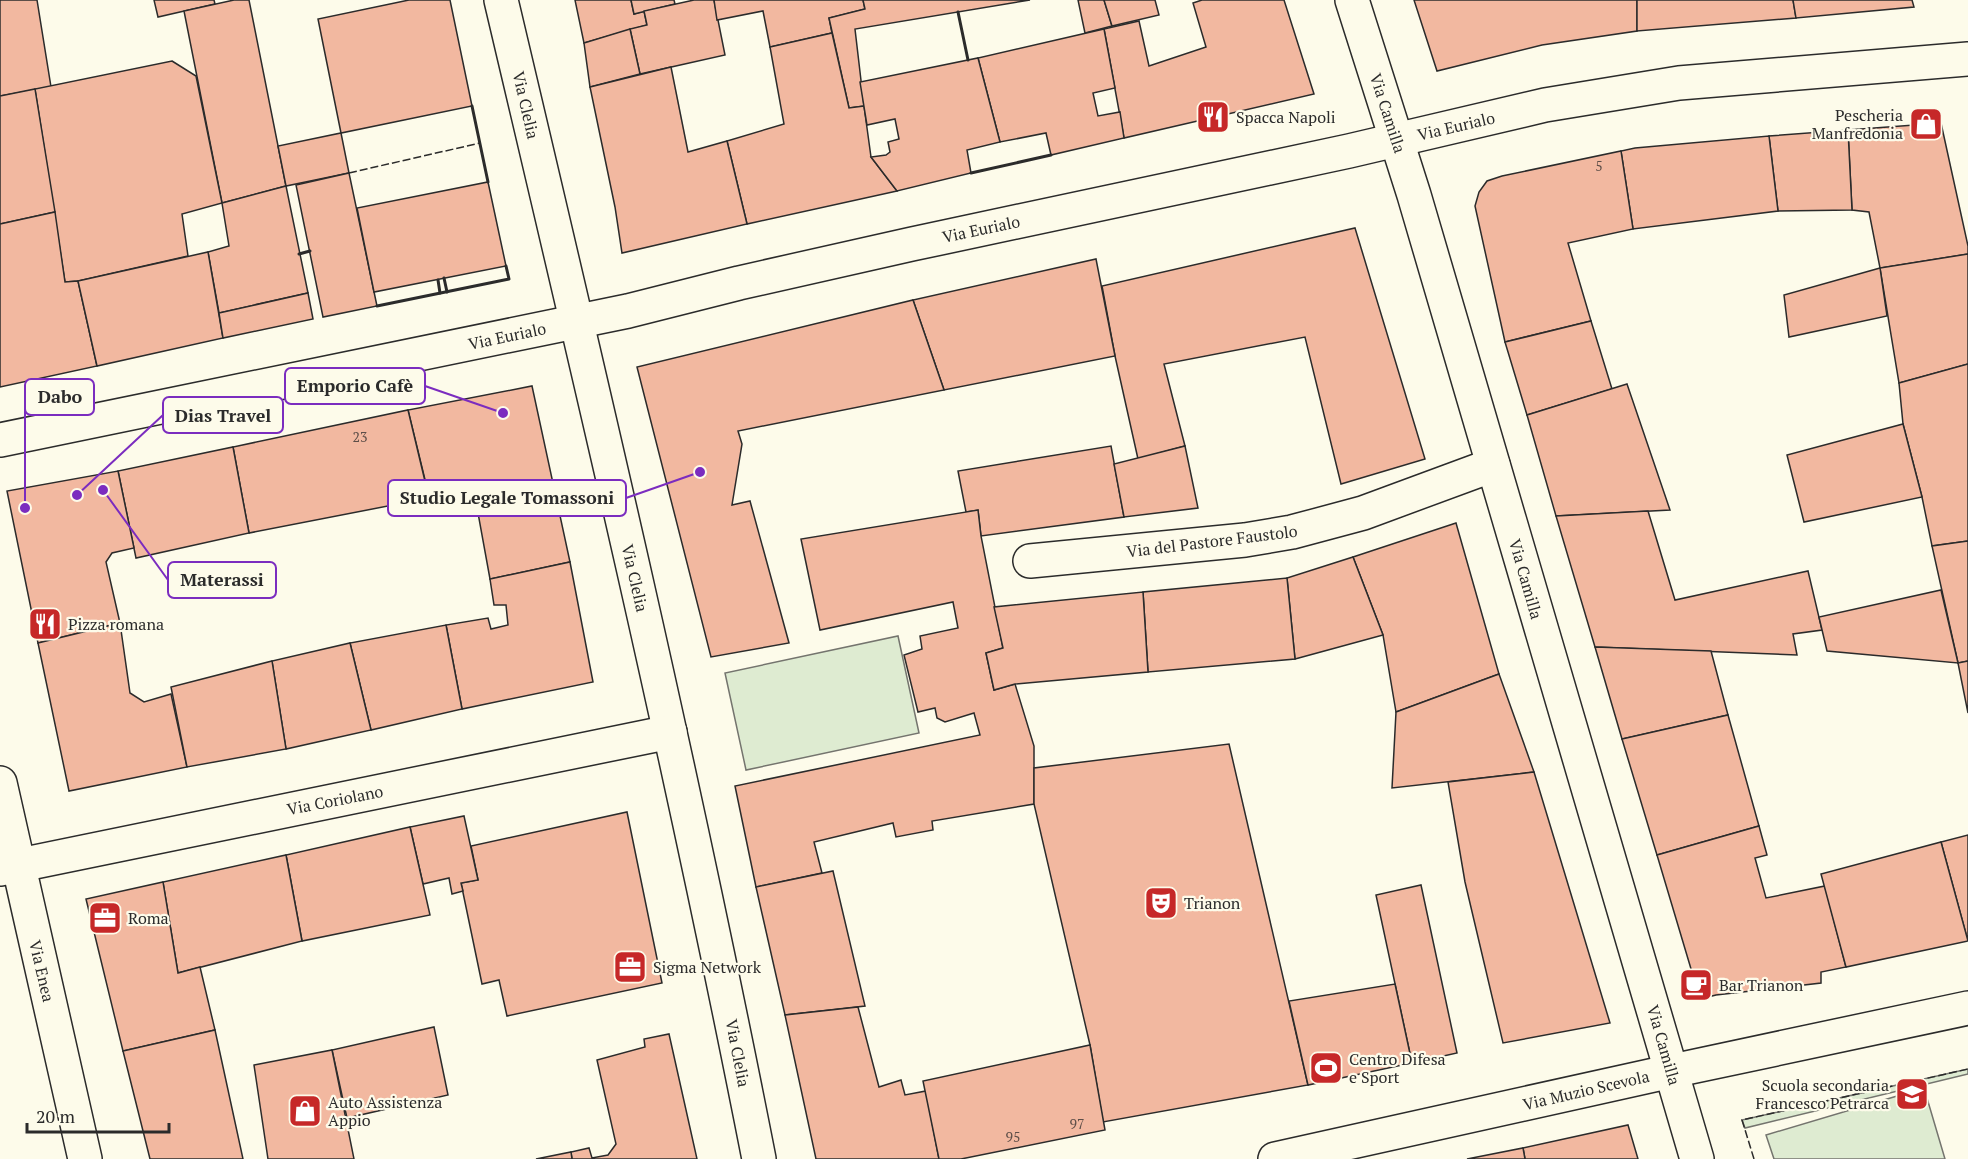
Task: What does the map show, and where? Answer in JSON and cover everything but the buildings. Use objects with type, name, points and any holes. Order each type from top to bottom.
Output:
[{"type":"street","name":"Via Clelia","points":[[501,0],[670,732],[759,1159]]},
{"type":"street","name":"Via Camilla","points":[[1352,0],[1398,139],[1697,1159]]},
{"type":"street","name":"Via Eurialo","points":[[0,440],[628,311],[751,280],[1348,151],[1545,105],[1645,88],[1734,78],[1968,60]]},
{"type":"street","name":"Via del Pastore Faustolo","points":[[1030,561],[1245,540],[1292,532],[1363,513],[1492,465]]},
{"type":"street","name":"Via Coriolano","points":[[9,867],[670,732]]},
{"type":"street","name":"Via Enea","points":[[0,783],[9,867],[85,1159]]},
{"type":"street","name":"Via Muzio Scevola","points":[[1281,1158],[1968,1008]]},
{"type":"green space","points":[[898,636],[919,733],[746,770],[725,673]]},
{"type":"green space","points":[[1968,1069],[1968,1074],[1745,1128],[1742,1120]]},
{"type":"green space","points":[[1924,1088],[1945,1159],[1774,1159],[1766,1135]]},
{"type":"fence","points":[[349,173],[480,143]]},
{"type":"fence","points":[[1754,1159],[1742,1120],[1968,1069]]},
{"type":"wall","points":[[958,12],[968,60]]},
{"type":"wall","points":[[472,106],[488,182]]},
{"type":"wall","points":[[971,173],[1051,155]]},
{"type":"wall","points":[[299,254],[310,251]]},
{"type":"wall","points":[[377,306],[509,279],[506,266]]},
{"type":"wall","points":[[444,278],[447,292]]},
{"type":"wall","points":[[438,280],[440,293]]},
{"type":"place","name":"Spacca Napoli","points":[[1213,117]]},
{"type":"place","name":"Pescheria Manfredonia","points":[[1926,124]]},
{"type":"place","name":"Emporio Cafè","points":[[503,413]]},
{"type":"place","name":"Studio Legale Tomassoni","points":[[700,472]]},
{"type":"place","name":"Materassi","points":[[103,490]]},
{"type":"place","name":"Dias Travel","points":[[77,495]]},
{"type":"place","name":"Dabo","points":[[25,508]]},
{"type":"place","name":"Pizza romana","points":[[45,624]]},
{"type":"place","name":"Trianon","points":[[1161,903]]},
{"type":"place","name":"Roma","points":[[105,918]]},
{"type":"place","name":"Sigma Network","points":[[630,967]]},
{"type":"place","name":"Bar Trianon","points":[[1696,985]]},
{"type":"place","name":"Centro Difesa e Sport","points":[[1326,1068]]},
{"type":"place","name":"Scuola secondaria Francesco Petrarca","points":[[1912,1094]]},
{"type":"place","name":"Auto Assistenza Appio","points":[[305,1111]]}]
